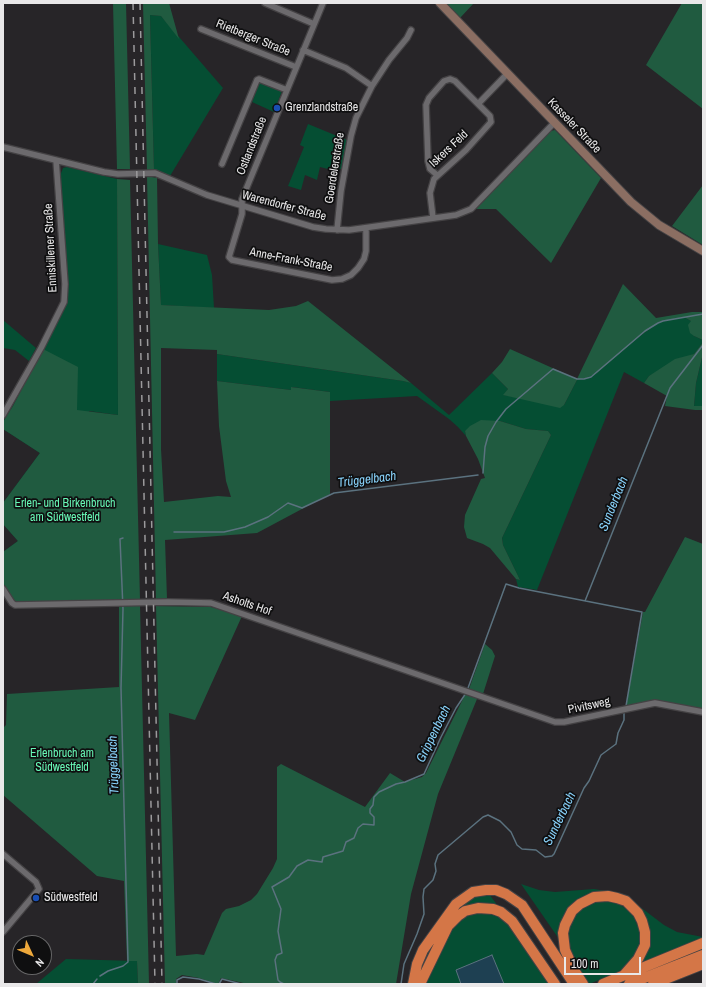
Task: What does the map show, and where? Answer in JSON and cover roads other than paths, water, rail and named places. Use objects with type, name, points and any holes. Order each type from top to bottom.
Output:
[{"type":"highway","points":[[413,984],[417,964],[423,950],[456,904],[473,892],[496,890],[506,894],[522,905],[574,978],[583,984]]},
{"type":"highway","points":[[574,978],[563,939],[565,925],[572,911],[580,904],[587,899],[601,896],[617,898],[626,902],[638,913],[644,926],[645,945],[627,980]]},
{"type":"highway","points":[[420,984],[448,926],[465,911],[478,908],[493,909],[506,916],[518,928],[554,984]]},
{"type":"highway","points":[[627,980],[703,943]]},
{"type":"highway","points":[[603,984],[627,980],[703,955]]},
{"type":"highway","points":[[653,984],[703,964]]},
{"type":"street","points":[[265,3],[314,24]]},
{"type":"street","name":"Ostlandstraße","points":[[242,206],[242,199],[323,3]]},
{"type":"street","name":"Kasseler Straße","points":[[440,3],[641,212],[659,226],[703,251]]},
{"type":"street","name":"Rietberger Straße","points":[[202,28],[296,67]]},
{"type":"street","name":"Goerdelerstraße","points":[[337,230],[341,191],[351,136],[362,105],[372,86],[389,60],[407,38],[411,30]]},
{"type":"street","points":[[303,50],[346,68],[372,86]]},
{"type":"street","points":[[478,104],[507,74]]},
{"type":"street","points":[[222,164],[257,80],[259,79],[287,90]]},
{"type":"street","name":"Iskers Feld","points":[[432,218],[430,193],[432,182],[436,175],[466,150],[490,125],[491,122],[490,116],[456,81],[450,79],[444,81],[427,101],[428,161],[430,169],[436,175]]},
{"type":"street","name":"Warendorfer Straße","points":[[3,147],[113,173],[155,174],[192,190],[242,206],[313,227],[337,230],[366,228],[456,215],[471,209],[554,122]]},
{"type":"street","name":"Enniskillener Straße","points":[[3,415],[41,348],[64,302],[66,284],[56,160]]},
{"type":"street","name":"Anne-Frank-Straße","points":[[242,206],[242,214],[230,254],[230,259],[332,280],[342,279],[351,275],[361,264],[366,252],[366,228]]},
{"type":"street","name":"Asholts Hof","points":[[3,589],[15,605],[122,602],[211,603],[482,696]]},
{"type":"street","name":"Pivitsweg","points":[[482,696],[559,723],[655,703],[703,712]]},
{"type":"street","points":[[3,854],[39,886],[38,891],[3,932]]},
{"type":"water","points":[[492,955],[504,984],[461,984],[456,970]]},
{"type":"waterway","name":"Trüggelbach","points":[[483,473],[485,447],[488,436],[496,422],[506,409],[553,369],[577,379],[591,377],[645,331],[658,323],[703,314]]},
{"type":"waterway","name":"Sunderbach","points":[[585,601],[670,388],[703,345]]},
{"type":"waterway","name":"Trüggelbach","points":[[174,532],[224,532],[245,527],[268,517],[288,503],[302,508],[334,493],[478,475]]},
{"type":"waterway","name":"Trüggelbach","points":[[100,976],[108,971],[123,966],[128,962],[121,688],[123,609],[120,539],[123,538]]},
{"type":"waterway","name":"Trüggelbach","points":[[468,688],[506,584],[519,588],[642,612],[626,706]]},
{"type":"waterway","name":"Grippenbach","points":[[284,984],[278,980],[275,960],[277,955],[282,953],[278,931],[281,909],[272,887],[289,877],[297,866],[308,860],[322,862],[323,857],[343,851],[346,842],[354,838],[358,828],[363,824],[374,825],[374,817],[370,813],[374,797],[379,792],[396,784],[424,774],[456,708],[466,693]]},
{"type":"waterway","name":"Sunderbach","points":[[401,984],[404,964],[424,914],[424,889],[433,880],[438,855],[483,817],[488,815],[500,821],[511,832],[517,845],[522,849],[536,850],[545,857],[552,856],[601,755],[616,744],[618,733],[624,720],[624,713]]},
{"type":"waterway","name":"Grippenbach","points":[[177,984],[177,980],[183,977],[199,979],[216,984]]},
{"type":"waterway","name":"Trüggelbach","points":[[93,984],[97,979]]},
{"type":"waterway","name":"Grippenbach","points":[[219,984],[222,979],[241,984]]},
{"type":"railway","points":[[133,3],[155,984]]},
{"type":"railway","points":[[140,3],[162,984]]},
{"type":"place","name":"Grenzlandstraße","points":[[277,108]]},
{"type":"place","name":"Südwestfeld","points":[[36,898]]},
{"type":"park label","name":"Erlen- und Birkenbruch am Südwestfeld","points":[[65,511]]},
{"type":"park label","name":"Erlenbruch am Südwestfeld","points":[[62,761]]}]
